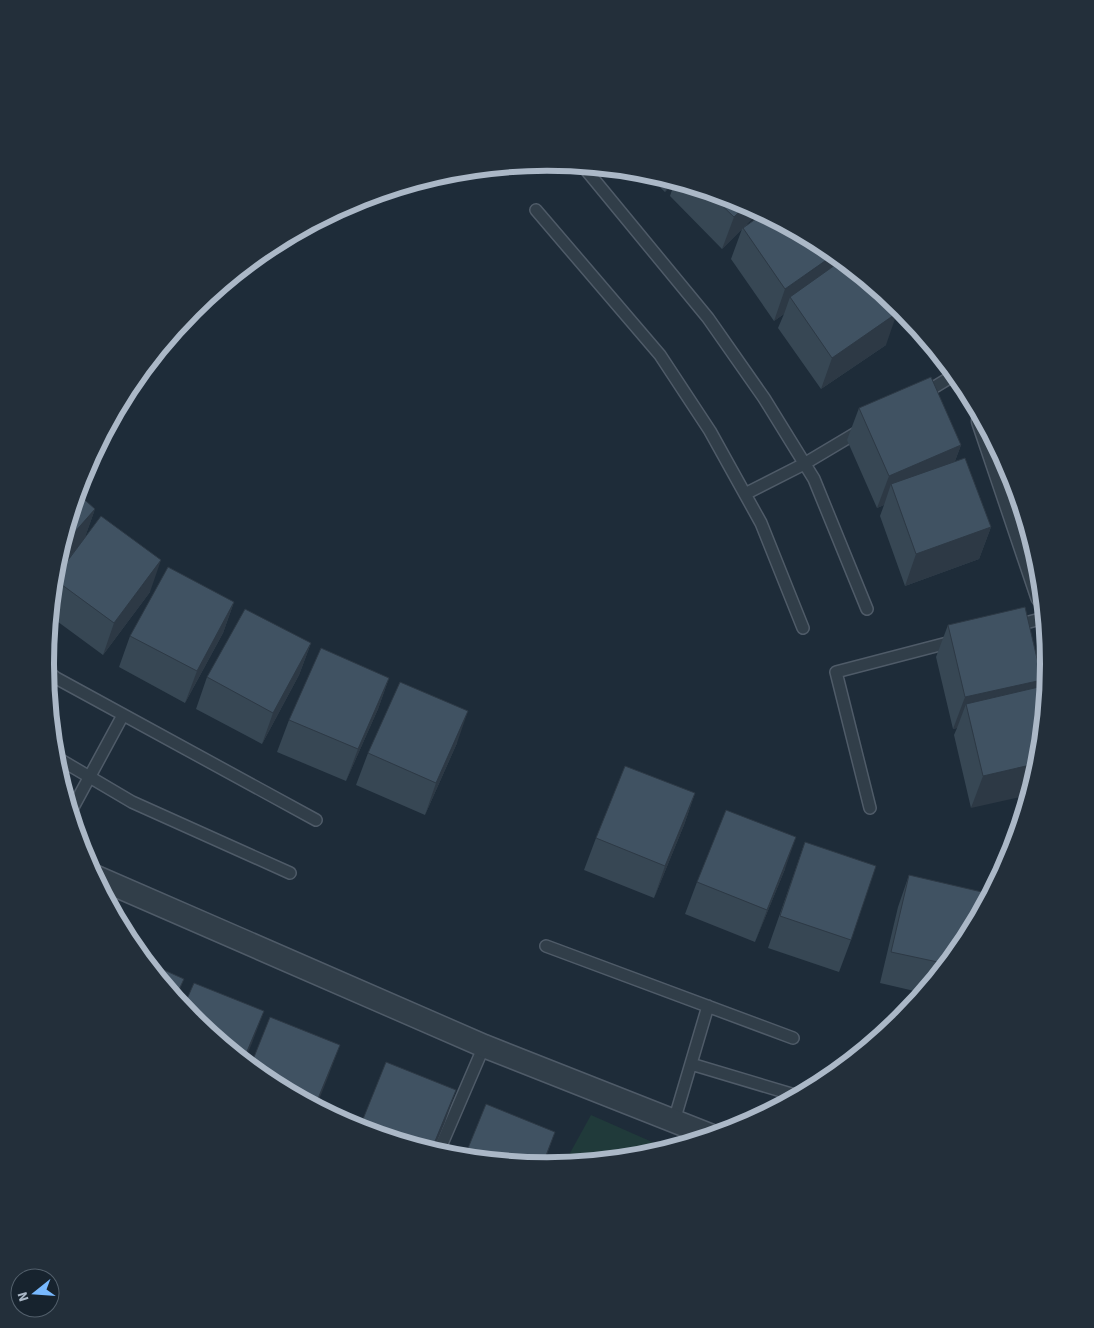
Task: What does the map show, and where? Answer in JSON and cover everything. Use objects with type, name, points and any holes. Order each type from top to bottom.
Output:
[{"type":"street","points":[[997,463],[1027,550]]},
{"type":"street","points":[[104,880],[484,1046],[702,1132]]},
{"type":"lane","points":[[589,173],[708,318],[764,398],[814,479],[867,609]]},
{"type":"lane","points":[[536,210],[660,355],[710,431],[761,523],[803,628]]},
{"type":"lane","points":[[914,399],[949,378]]},
{"type":"lane","points":[[745,494],[804,464],[871,424]]},
{"type":"lane","points":[[1007,628],[1038,620]]},
{"type":"lane","points":[[870,808],[836,672],[969,638]]},
{"type":"lane","points":[[54,677],[316,820]]},
{"type":"lane","points":[[75,804],[123,715]]},
{"type":"lane","points":[[63,761],[132,802],[290,873]]},
{"type":"lane","points":[[546,946],[793,1038]]},
{"type":"lane","points":[[674,1121],[708,1006]]},
{"type":"lane","points":[[441,1146],[484,1046]]},
{"type":"lane","points":[[691,1064],[789,1093]]},
{"type":"green space","points":[[591,1115],[658,1144],[611,1153],[568,1156]]},
{"type":"building","points":[[718,201],[741,210],[734,217]]},
{"type":"building","points":[[757,218],[794,237],[828,259],[785,289],[743,228]]},
{"type":"building","points":[[836,265],[872,293],[895,314],[832,358],[790,297]]},
{"type":"building","points":[[931,377],[961,445],[889,476],[859,408]]},
{"type":"building","points":[[965,458],[991,527],[916,554],[891,484]]},
{"type":"building","points":[[83,498],[95,509],[71,536]]},
{"type":"building","points":[[101,516],[161,560],[114,623],[61,584],[63,566]]},
{"type":"building","points":[[168,567],[234,602],[197,671],[130,636]]},
{"type":"building","points":[[1025,607],[1040,671],[1039,681],[965,697],[948,625]]},
{"type":"building","points":[[245,609],[311,643],[273,713],[207,677]]},
{"type":"building","points":[[321,648],[389,678],[358,749],[289,720]]},
{"type":"building","points":[[400,682],[468,711],[436,783],[368,753]]},
{"type":"building","points":[[1039,687],[1036,728],[1030,765],[983,776],[966,704]]},
{"type":"building","points":[[625,766],[695,793],[665,866],[596,838]]},
{"type":"building","points":[[726,810],[796,837],[767,910],[697,882]]},
{"type":"building","points":[[805,842],[876,866],[851,940],[780,916]]},
{"type":"building","points":[[909,875],[982,892],[974,911],[939,962],[891,952]]},
{"type":"building","points":[[159,968],[184,979],[178,991]]},
{"type":"building","points":[[194,983],[264,1011],[246,1054],[222,1035],[186,1000]]},
{"type":"building","points":[[270,1017],[340,1045],[317,1100],[273,1074],[253,1059]]},
{"type":"building","points":[[386,1062],[456,1090],[434,1144],[362,1121]]},
{"type":"building","points":[[486,1104],[555,1132],[545,1157],[515,1156],[467,1151]]}]
